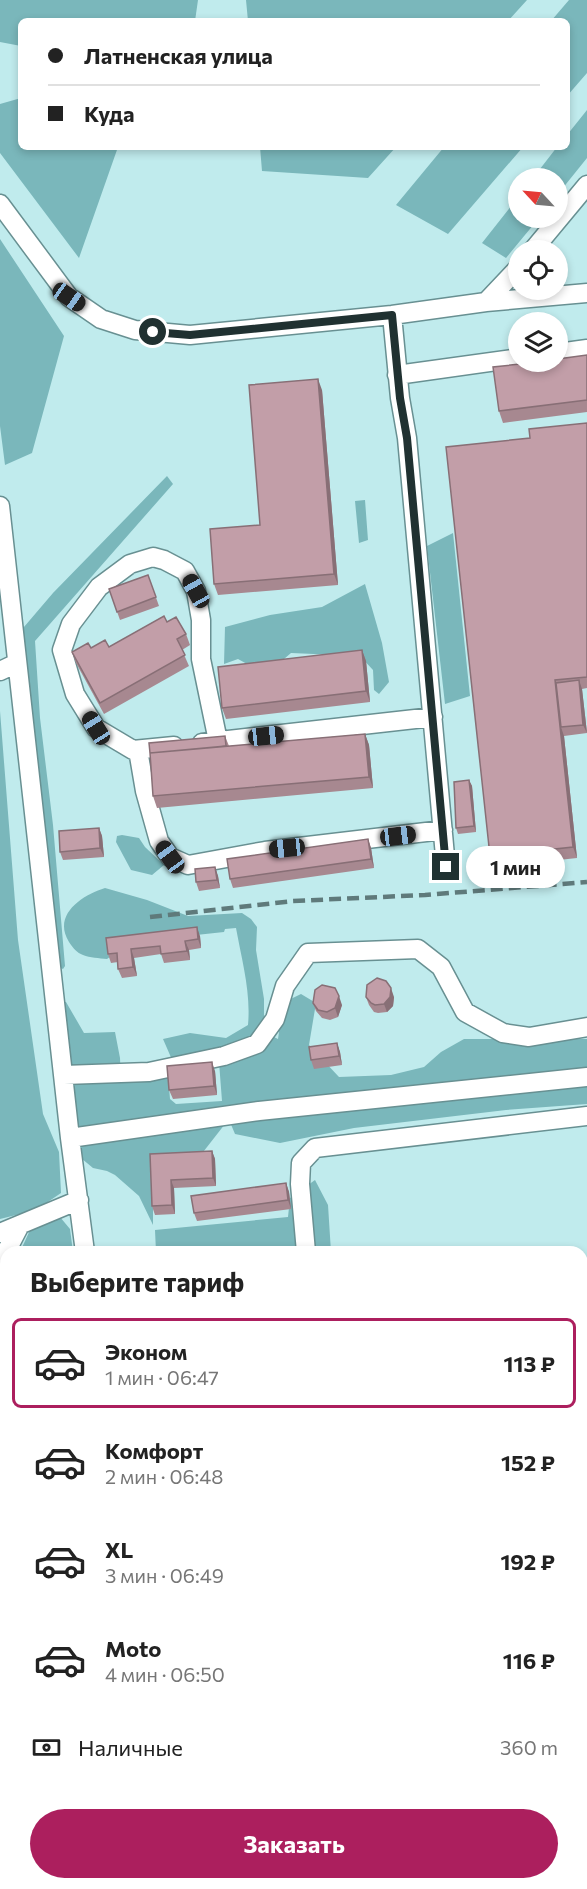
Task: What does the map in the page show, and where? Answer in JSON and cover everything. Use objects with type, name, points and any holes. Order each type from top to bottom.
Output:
[{"type":"street","points":[[541,240],[587,185]]},
{"type":"street","points":[[0,204],[69,297],[101,319],[135,330],[190,335],[587,293]]},
{"type":"street","points":[[486,302],[508,279]]},
{"type":"street","points":[[392,315],[397,375],[407,438],[446,867]]},
{"type":"street","points":[[568,352],[587,349]]},
{"type":"street","points":[[397,375],[508,360]]},
{"type":"street","points":[[0,506],[70,1138],[84,1246]]},
{"type":"street","points":[[218,741],[201,659],[201,620],[196,591],[185,572],[164,560],[153,557],[130,564],[99,587],[71,624],[62,651],[75,694],[96,728],[133,750],[138,750],[433,717]]},
{"type":"street","points":[[0,670],[17,663]]},
{"type":"street","points":[[138,750],[145,791],[159,841],[170,857],[188,865],[265,851],[443,831]]},
{"type":"street","points":[[64,1075],[149,1072],[224,1056],[257,1044],[275,1019],[285,986],[308,953],[418,949],[441,967],[465,1012],[502,1033],[529,1037],[587,1027]]},
{"type":"street","points":[[70,1138],[259,1111],[587,1077]]},
{"type":"street","points":[[306,1246],[300,1173],[301,1163],[315,1148],[587,1116]]},
{"type":"street","points":[[0,1233],[79,1204]]},
{"type":"street","points":[[79,1204],[92,1246]]},
{"type":"street","points":[[10,1246],[20,1225]]},
{"type":"shaded area","points":[[0,0],[198,0],[195,18],[18,18],[18,45],[0,42]]},
{"type":"shaded area","points":[[246,0],[527,0],[511,18],[248,18]]},
{"type":"shaded area","points":[[569,0],[587,0],[587,73],[570,93],[570,18],[554,18]]},
{"type":"shaded area","points":[[18,99],[18,150],[117,150],[79,258],[0,153],[0,104]]},
{"type":"shaded area","points":[[587,110],[587,158],[568,182],[568,168],[541,168],[555,150],[570,150],[570,131]]},
{"type":"shaded area","points":[[260,150],[393,150],[368,178],[262,171]]},
{"type":"shaded area","points":[[442,150],[520,150],[448,234],[396,205]]},
{"type":"shaded area","points":[[508,210],[508,228],[531,228],[521,240],[508,240],[506,258],[482,243]]},
{"type":"shaded area","points":[[0,239],[64,336],[32,453],[5,465],[0,426]]},
{"type":"shaded area","points":[[167,476],[173,484],[35,641],[40,718],[53,825],[65,966],[63,969],[56,966],[18,634],[53,593]]},
{"type":"shaded area","points":[[365,500],[368,540],[359,543],[355,501]]},
{"type":"shaded area","points":[[453,533],[470,696],[445,704],[427,546]]},
{"type":"shaded area","points":[[365,584],[382,643],[389,682],[379,694],[374,690],[373,670],[360,656],[291,653],[277,665],[247,664],[238,659],[224,664],[225,627],[270,615],[322,607]]},
{"type":"shaded area","points":[[0,711],[18,940],[43,1114],[59,1152],[61,1193],[36,1210],[0,1219]]},
{"type":"shaded area","points":[[117,836],[139,838],[164,865],[152,875],[131,870],[116,842]]},
{"type":"shaded area","points":[[105,888],[147,900],[188,916],[242,913],[251,919],[257,927],[256,950],[264,999],[264,1032],[278,1039],[279,1032],[270,1009],[301,994],[316,1003],[309,1045],[339,1077],[391,1075],[424,1067],[441,1052],[464,1039],[587,1039],[587,1104],[506,1110],[354,1128],[280,1143],[235,1134],[227,1115],[225,1124],[200,1156],[153,1162],[153,1225],[139,1196],[115,1175],[93,1168],[81,1158],[57,1001],[66,1002],[84,1033],[115,1032],[120,1058],[121,1082],[168,1075],[170,1099],[176,1104],[222,1101],[219,1062],[173,1062],[163,1039],[190,1033],[226,1038],[248,1025],[247,989],[236,928],[225,929],[224,932],[131,942],[107,959],[89,957],[79,953],[69,942],[65,932],[64,923],[67,915],[79,901]]},
{"type":"shaded area","points":[[315,1180],[328,1205],[331,1246],[156,1246],[155,1230],[288,1217],[290,1198]]},
{"type":"shaded area","points":[[60,1217],[70,1229],[72,1246],[23,1246],[30,1230]]},
{"type":"building","points":[[587,355],[587,400],[499,411],[493,367],[508,365],[508,372],[568,372],[568,358]]},
{"type":"building","points":[[318,379],[334,574],[214,584],[210,529],[260,525],[249,385]]},
{"type":"building","points":[[587,423],[587,677],[555,680],[573,847],[490,856],[446,447],[530,438],[529,429]]},
{"type":"building","points":[[148,575],[156,597],[117,612],[109,589]]},
{"type":"building","points":[[164,616],[167,622],[176,617],[186,634],[177,639],[185,655],[100,703],[72,652],[88,643],[91,648],[105,640],[109,647]]},
{"type":"building","points":[[362,650],[366,691],[222,708],[218,667]]},
{"type":"building","points":[[579,680],[583,725],[561,727],[556,683]]},
{"type":"building","points":[[365,734],[369,777],[153,796],[150,753]]},
{"type":"building","points":[[225,736],[226,746],[150,753],[149,743]]},
{"type":"building","points":[[469,780],[474,826],[456,828],[454,782]]},
{"type":"building","points":[[99,828],[100,848],[60,852],[59,831]]},
{"type":"building","points":[[368,839],[371,859],[230,879],[227,859]]},
{"type":"building","points":[[215,867],[217,880],[196,882],[195,869]]},
{"type":"building","points":[[197,927],[198,939],[185,941],[187,951],[161,954],[160,946],[131,949],[133,967],[118,969],[117,953],[108,954],[106,938]]},
{"type":"building","points":[[377,978],[386,981],[391,988],[390,997],[384,1004],[375,1005],[366,997],[367,985]]},
{"type":"building","points":[[322,985],[335,988],[339,996],[335,1008],[327,1012],[318,1010],[313,1003],[315,990]]},
{"type":"building","points":[[337,1043],[339,1056],[311,1060],[309,1047]]},
{"type":"building","points":[[212,1062],[214,1086],[169,1090],[167,1066]]},
{"type":"building","points":[[212,1151],[213,1178],[171,1180],[172,1205],[152,1206],[150,1154]]},
{"type":"building","points":[[286,1183],[288,1200],[194,1213],[191,1196]]},
{"type":"railway","points":[[150,917],[293,901],[425,895],[587,882]]},
{"type":"route","points":[[153,332],[190,335],[392,315],[400,398],[407,438],[446,867]]}]
